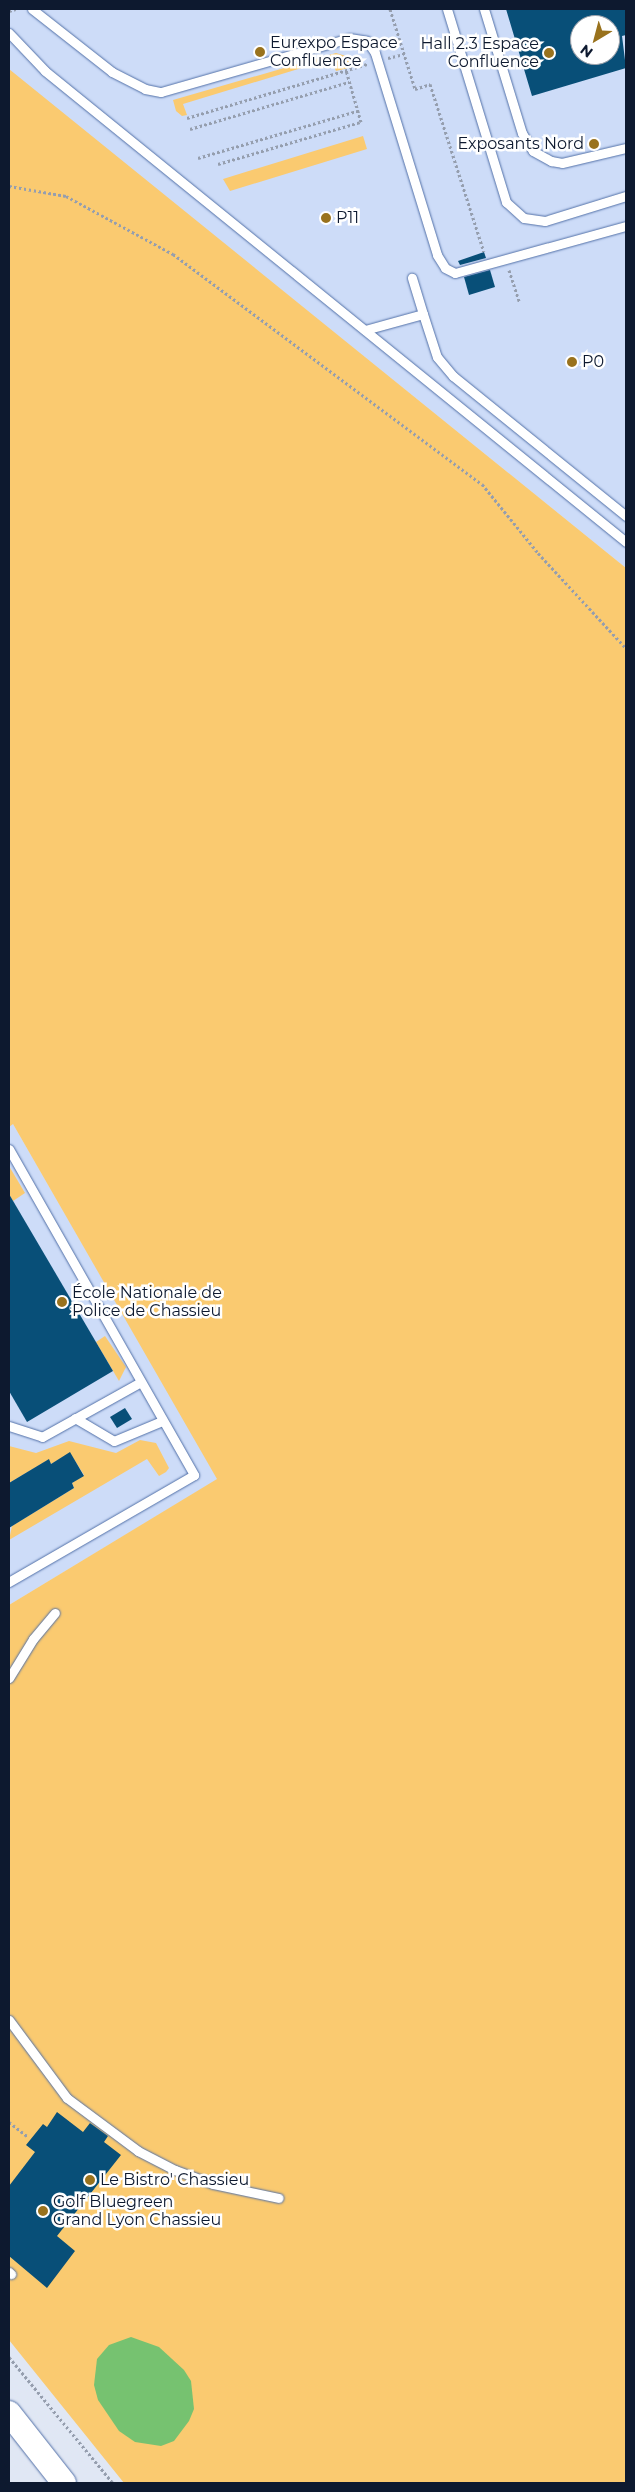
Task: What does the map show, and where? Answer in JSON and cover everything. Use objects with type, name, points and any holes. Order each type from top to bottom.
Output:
[{"type":"main road","points":[[9,2413],[64,2483]]},
{"type":"lane","points":[[32,9],[112,72],[145,89],[161,92],[349,38],[367,41],[377,61],[442,264],[449,271],[460,274],[626,226]]},
{"type":"lane","points":[[447,9],[506,202],[524,218],[545,221],[626,196]]},
{"type":"lane","points":[[484,9],[522,133],[533,151],[550,162],[562,163],[626,148]]},
{"type":"lane","points":[[9,33],[45,71],[626,542]]},
{"type":"lane","points":[[412,278],[437,357],[453,376],[626,516]]},
{"type":"lane","points":[[365,330],[423,314]]},
{"type":"lane","points":[[9,1149],[139,1382],[194,1475],[9,1582]]},
{"type":"lane","points":[[9,1426],[42,1437],[139,1382]]},
{"type":"lane","points":[[76,1418],[114,1441],[162,1421]]},
{"type":"lane","points":[[9,1678],[33,1639],[55,1613]]},
{"type":"lane","points":[[9,2020],[68,2098],[138,2151],[175,2170],[213,2184],[279,2198]]},
{"type":"path","points":[[9,11],[16,9]]},
{"type":"path","points":[[390,9],[415,89],[430,84],[480,249],[489,256],[503,251],[519,301]]},
{"type":"path","points":[[188,118],[404,54]]},
{"type":"path","points":[[218,164],[361,122],[346,70]]},
{"type":"path","points":[[190,129],[349,82]]},
{"type":"path","points":[[198,158],[358,111]]},
{"type":"path","points":[[9,186],[66,196],[173,254],[482,484],[538,553],[626,648]]},
{"type":"path","points":[[9,2122],[28,2137]]},
{"type":"path","points":[[9,2357],[114,2483]]},
{"type":"shaded area","points":[[9,9],[626,9],[626,568],[9,70]]},
{"type":"shaded area","points":[[336,53],[346,56],[356,66],[336,71],[331,59],[183,104],[187,115],[182,116],[176,111],[173,100]]},
{"type":"shaded area","points":[[9,69],[626,568],[626,2483],[124,2483],[9,2340],[9,1605],[217,1479],[13,1124],[9,1127]]},
{"type":"shaded area","points":[[363,136],[367,149],[230,191],[223,179]]},
{"type":"shaded area","name":"École Nationale de Police de Chassieu","points":[[9,1117],[218,1479],[9,1605]]},
{"type":"shaded area","points":[[9,1166],[25,1193],[13,1201],[9,1194]]},
{"type":"shaded area","points":[[105,1336],[126,1367],[119,1381],[96,1342]]},
{"type":"shaded area","points":[[140,1440],[156,1443],[169,1468],[166,1472],[159,1476],[147,1459],[9,1540],[12,1526],[74,1488],[72,1483],[84,1475],[70,1453],[51,1464],[48,1460],[9,1483],[9,1446],[36,1453],[69,1441],[116,1453]]},
{"type":"shaded area","points":[[131,2337],[159,2347],[184,2370],[191,2381],[194,2409],[189,2421],[174,2441],[161,2446],[135,2442],[119,2431],[98,2400],[94,2385],[97,2359],[109,2345]]},
{"type":"building","name":"Hall 2.3 Espace Confluence","points":[[506,9],[626,9],[626,35],[622,36],[626,68],[532,96]]},
{"type":"building","points":[[484,252],[486,258],[460,265],[458,261]]},
{"type":"building","points":[[490,270],[495,287],[469,295],[464,277]]},
{"type":"building","points":[[9,1194],[113,1371],[27,1422],[9,1391]]},
{"type":"building","points":[[125,1408],[132,1419],[117,1428],[110,1417]]},
{"type":"building","points":[[70,1452],[84,1476],[72,1483],[74,1488],[9,1528],[9,1483],[49,1459],[51,1464]]},
{"type":"building","name":"Golf Bluegreen Grand Lyon Chassieu","points":[[57,2112],[83,2132],[90,2123],[108,2136],[104,2142],[121,2155],[57,2236],[75,2251],[47,2288],[9,2256],[9,2186],[35,2152],[26,2145],[43,2124],[47,2127]]},
{"type":"place","name":"Eurexpo Espace Confluence","points":[[260,52]]},
{"type":"place","name":"Hall 2.3 Espace Confluence","points":[[549,53]]},
{"type":"place","name":"Exposants Nord","points":[[594,144]]},
{"type":"place","name":"P11","points":[[326,218]]},
{"type":"place","name":"P0","points":[[572,362]]},
{"type":"place","name":"École Nationale de Police de Chassieu","points":[[62,1302]]},
{"type":"place","name":"Le Bistro' Chassieu","points":[[90,2180]]},
{"type":"place","name":"Golf Bluegreen Grand Lyon Chassieu","points":[[43,2211]]}]
